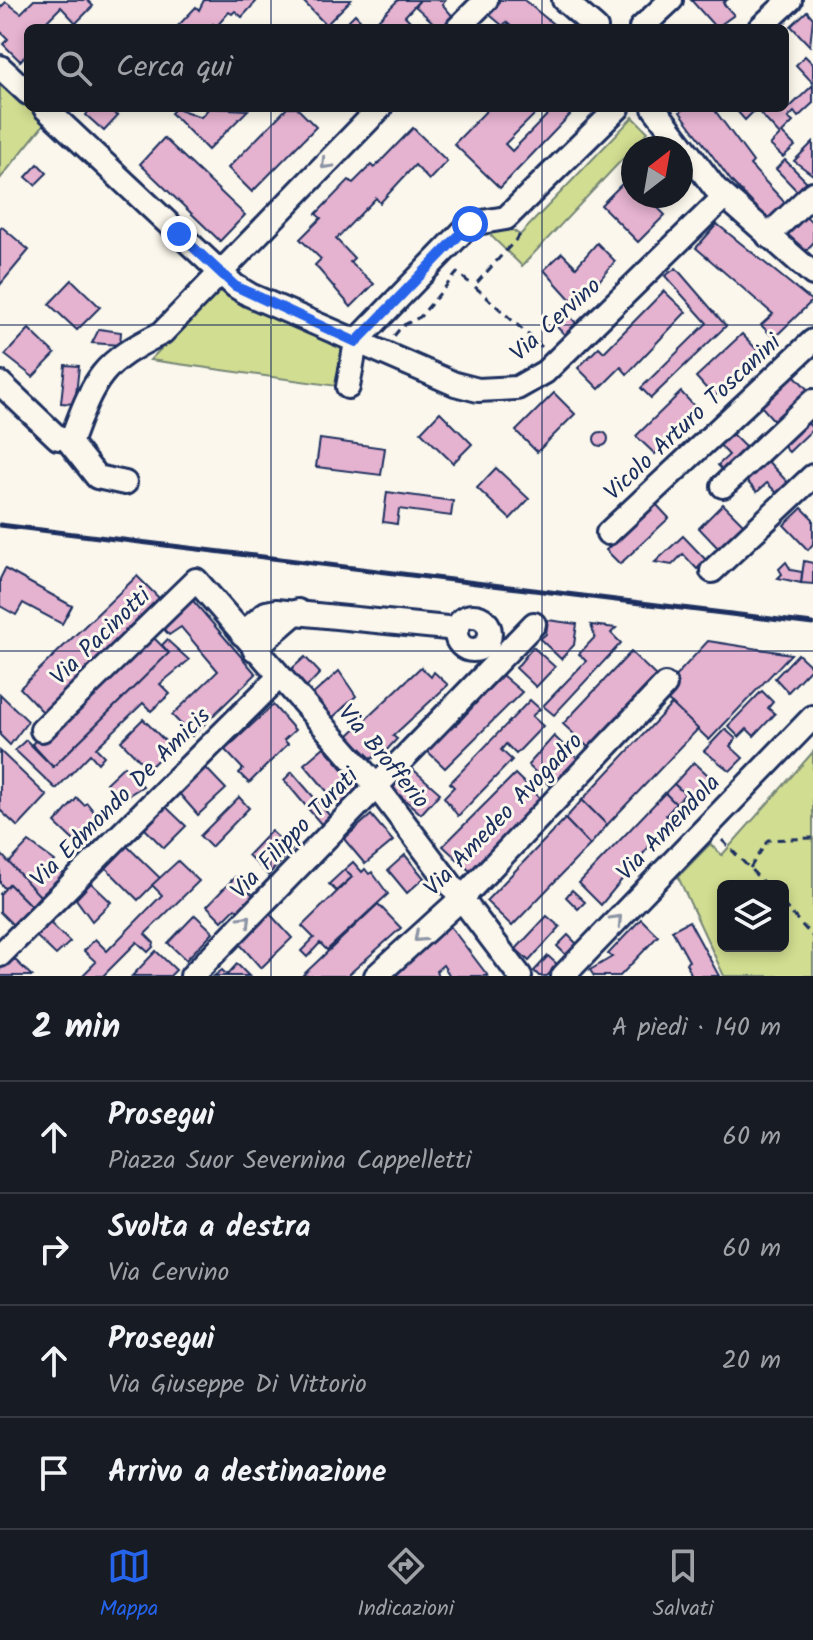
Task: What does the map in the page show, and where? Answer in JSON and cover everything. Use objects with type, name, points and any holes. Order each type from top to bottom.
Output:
[{"type":"street","points":[[462,24],[486,0]]},
{"type":"street","points":[[564,0],[591,24]]},
{"type":"street","points":[[645,24],[671,0]]},
{"type":"street","points":[[764,24],[790,0]]},
{"type":"street","points":[[0,67],[24,89]]},
{"type":"street","name":"Via Cervino","points":[[49,112],[250,295],[429,375],[478,390],[517,388],[545,372],[724,197]]},
{"type":"street","points":[[62,438],[72,438],[104,368],[131,348],[162,333],[376,112]]},
{"type":"street","points":[[348,387],[356,342],[470,224],[506,218],[614,112]]},
{"type":"street","points":[[663,112],[724,197],[813,274]]},
{"type":"street","points":[[768,236],[813,193]]},
{"type":"street","name":"Vicolo Arturo Toscanini","points":[[608,533],[813,341]]},
{"type":"street","points":[[0,383],[62,438],[97,477],[125,483]]},
{"type":"street","points":[[723,486],[813,401]]},
{"type":"street","points":[[712,571],[813,476]]},
{"type":"street","name":"Via Brofferio","points":[[196,580],[377,787],[520,976]]},
{"type":"street","name":"Via Pacinotti","points":[[42,730],[196,580]]},
{"type":"street","points":[[248,641],[298,611],[457,629],[469,617],[486,622],[492,652]]},
{"type":"street","name":"Via Filippo Turati","points":[[192,976],[377,787],[492,652],[534,624]]},
{"type":"street","name":"Via Edmondo De Amicis","points":[[0,955],[279,677]]},
{"type":"street","name":"Via Amedeo Avogadro","points":[[376,976],[463,897],[665,685]]},
{"type":"street","name":"Via Amendola","points":[[563,976],[813,717]]},
{"type":"path","points":[[474,286],[520,235]]},
{"type":"path","points":[[394,342],[390,340],[402,326],[420,317],[457,273],[547,352],[545,372]]},
{"type":"path","points":[[708,826],[761,880]]},
{"type":"path","points":[[750,868],[768,840],[813,838]]},
{"type":"path","points":[[789,911],[813,937]]},
{"type":"green space","points":[[0,82],[24,104],[24,112],[33,112],[45,123],[0,179]]},
{"type":"green space","points":[[633,117],[648,132],[644,136],[621,136],[621,161],[522,266],[482,227],[508,227],[520,235]]},
{"type":"green space","points":[[219,289],[345,345],[337,386],[150,360]]},
{"type":"green space","points":[[813,752],[813,976],[724,976],[678,877],[710,844],[722,855]]},
{"type":"building","points":[[34,0],[87,0],[93,6],[76,23],[61,7],[44,24],[24,24],[24,57],[20,61],[3,44],[8,39],[0,31],[0,8],[6,2],[21,13]]},
{"type":"building","points":[[204,0],[256,2],[242,17],[235,11],[232,14],[229,12],[219,24],[180,24],[196,7],[199,10]]},
{"type":"building","points":[[302,0],[351,0],[327,24]]},
{"type":"building","points":[[398,0],[420,0],[405,16],[413,24],[374,24]]},
{"type":"building","points":[[420,0],[445,0],[442,4],[455,19],[449,24],[435,24],[415,6]]},
{"type":"building","points":[[495,0],[524,0],[553,24],[501,24],[485,11]]},
{"type":"building","points":[[691,0],[727,0],[723,3],[734,15],[722,24],[712,24]]},
{"type":"building","points":[[807,11],[813,18],[810,46],[791,26]]},
{"type":"building","points":[[355,14],[364,24],[347,24]]},
{"type":"building","points":[[805,56],[813,64],[813,83],[796,65]]},
{"type":"building","points":[[813,85],[813,103],[798,117],[794,112],[788,118],[793,122],[782,133],[795,146],[783,157],[770,145],[780,135],[759,112],[789,112],[789,108]]},
{"type":"building","points":[[88,112],[112,112],[118,116],[104,131],[86,115]]},
{"type":"building","points":[[187,112],[201,117],[205,112],[246,112],[208,150],[171,113]]},
{"type":"building","points":[[283,112],[301,112],[316,127],[252,192],[228,168]]},
{"type":"building","points":[[485,112],[537,112],[505,144],[512,151],[550,112],[567,112],[570,115],[500,188],[454,144]]},
{"type":"building","points":[[680,112],[716,112],[753,162],[750,165],[787,205],[770,221],[732,182]]},
{"type":"building","points":[[738,112],[753,112],[745,120]]},
{"type":"building","points":[[413,128],[447,161],[429,180],[415,165],[380,203],[376,198],[336,239],[354,258],[350,262],[374,284],[351,307],[315,265],[321,259],[300,239],[321,218],[316,214],[349,180],[353,183],[371,165],[374,168]]},
{"type":"building","points":[[164,138],[245,215],[220,241],[140,164]]},
{"type":"building","points":[[813,142],[813,175],[794,161]]},
{"type":"building","points":[[785,160],[809,184],[799,193],[776,169]]},
{"type":"building","points":[[38,164],[47,173],[35,185],[26,177]]},
{"type":"building","points":[[621,185],[621,208],[658,208],[665,215],[638,242],[601,205]]},
{"type":"building","points":[[801,212],[813,223],[813,243],[805,252],[781,231]]},
{"type":"building","points":[[717,224],[812,301],[774,338],[761,325],[773,314],[696,248]]},
{"type":"building","points":[[2,227],[29,250],[0,285],[0,229]]},
{"type":"building","points":[[597,243],[615,261],[599,281],[594,276],[571,300],[544,270],[562,253],[576,267]]},
{"type":"building","points":[[676,268],[726,326],[651,398],[641,388],[707,323],[665,276]]},
{"type":"building","points":[[72,280],[100,307],[77,330],[49,304]]},
{"type":"building","points":[[664,291],[686,312],[627,374],[621,367],[599,389],[578,368],[599,347],[604,352]]},
{"type":"building","points":[[568,314],[576,323],[565,335],[556,326]]},
{"type":"building","points":[[29,329],[55,354],[33,377],[5,355]]},
{"type":"building","points":[[99,329],[121,332],[120,345],[92,343]]},
{"type":"building","points":[[742,334],[760,353],[714,397],[696,377]]},
{"type":"building","points":[[65,365],[79,366],[75,404],[61,403]]},
{"type":"building","points":[[794,375],[812,394],[778,425],[761,406]]},
{"type":"building","points":[[681,392],[699,411],[655,454],[636,436]]},
{"type":"building","points":[[554,393],[575,414],[537,452],[516,431]]},
{"type":"building","points":[[440,412],[472,444],[453,463],[421,432]]},
{"type":"building","points":[[802,416],[813,429],[789,452],[777,440]]},
{"type":"building","points":[[729,431],[751,453],[728,476],[718,465],[729,455],[717,442]]},
{"type":"building","points":[[601,432],[608,439],[601,446],[594,439]]},
{"type":"building","points":[[320,439],[385,448],[381,475],[316,467]]},
{"type":"building","points":[[763,456],[791,486],[780,496],[767,483],[757,492],[742,476]]},
{"type":"building","points":[[496,468],[529,499],[510,519],[477,488]]},
{"type":"building","points":[[387,492],[453,501],[451,516],[399,509],[397,524],[383,522]]},
{"type":"building","points":[[655,503],[669,518],[620,564],[606,550]]},
{"type":"building","points":[[723,504],[744,525],[719,549],[699,528]]},
{"type":"building","points":[[802,508],[813,519],[813,544],[808,550],[784,525]]},
{"type":"building","points":[[683,536],[706,560],[697,569],[683,554],[672,565],[655,562]]},
{"type":"building","points":[[804,561],[813,563],[813,584],[801,583]]},
{"type":"building","points":[[786,562],[791,570],[802,572],[801,583],[778,578],[782,574],[779,569]]},
{"type":"building","points":[[5,569],[72,606],[62,624],[23,603],[16,615],[0,606],[0,579]]},
{"type":"building","points":[[137,576],[159,598],[43,712],[20,688]]},
{"type":"building","points":[[189,596],[256,674],[192,736],[172,715],[218,671],[181,627],[169,635],[161,626]]},
{"type":"building","points":[[548,620],[577,624],[574,645],[561,659],[540,639],[546,634]]},
{"type":"building","points":[[591,625],[616,628],[611,633],[621,643],[554,715],[543,706],[586,661],[579,654],[595,637]]},
{"type":"building","points":[[147,631],[169,653],[53,767],[32,744]]},
{"type":"building","points":[[167,640],[189,660],[160,684],[170,694],[151,711],[143,703],[96,748],[104,756],[98,763],[90,754],[56,789],[15,750],[26,740],[53,767],[169,653],[162,645]]},
{"type":"building","points":[[708,641],[791,654],[709,740],[660,693]]},
{"type":"building","points":[[533,647],[555,667],[536,687],[516,668]]},
{"type":"building","points":[[631,652],[656,676],[589,748],[563,724]]},
{"type":"building","points":[[798,654],[812,667],[788,692],[775,678]]},
{"type":"building","points":[[305,657],[320,673],[303,691],[287,673]]},
{"type":"building","points":[[421,667],[431,677],[434,672],[448,685],[393,736],[397,739],[383,754],[380,751],[372,759],[348,736]]},
{"type":"building","points":[[339,671],[356,696],[330,720],[310,697]]},
{"type":"building","points":[[502,675],[522,692],[445,768],[423,747],[450,718],[456,725]]},
{"type":"building","points":[[762,691],[773,702],[768,708],[775,714],[754,736],[747,729],[739,737],[728,726]]},
{"type":"building","points":[[0,694],[28,721],[10,745],[0,735]]},
{"type":"building","points":[[530,700],[540,709],[532,716],[543,726],[516,754],[506,744],[501,750],[512,760],[458,816],[444,797],[454,787],[450,783]]},
{"type":"building","points":[[672,704],[698,729],[607,825],[582,800]]},
{"type":"building","points":[[273,705],[295,730],[284,740],[288,744],[249,783],[239,773],[243,769],[225,750]]},
{"type":"building","points":[[143,719],[171,747],[148,769],[121,741]]},
{"type":"building","points":[[725,729],[736,739],[730,746],[743,758],[730,771],[704,751]]},
{"type":"building","points":[[554,736],[578,759],[552,788],[528,765]]},
{"type":"building","points":[[324,747],[362,791],[342,809],[304,764]]},
{"type":"building","points":[[0,751],[47,796],[18,827],[0,810]]},
{"type":"building","points":[[694,762],[710,777],[693,801],[674,784]]},
{"type":"building","points":[[407,764],[440,793],[421,814],[388,785]]},
{"type":"building","points":[[124,766],[143,786],[121,800],[106,783]]},
{"type":"building","points":[[204,766],[226,789],[198,815],[177,791]]},
{"type":"building","points":[[292,772],[330,816],[321,824],[284,780]]},
{"type":"building","points":[[515,774],[541,799],[472,873],[443,846]]},
{"type":"building","points":[[674,784],[685,794],[676,804],[665,793]]},
{"type":"building","points":[[665,793],[676,804],[666,815],[671,820],[601,905],[579,883]]},
{"type":"building","points":[[239,797],[249,808],[211,847],[200,836]]},
{"type":"building","points":[[77,798],[84,805],[87,803],[103,823],[89,836],[74,841],[55,823]]},
{"type":"building","points":[[582,800],[607,825],[590,845],[565,819]]},
{"type":"building","points":[[162,803],[186,826],[164,848],[141,825]]},
{"type":"building","points":[[371,815],[393,841],[365,864],[344,839]]},
{"type":"building","points":[[565,819],[590,845],[512,926],[486,901]]},
{"type":"building","points":[[271,831],[292,850],[268,875],[248,855]]},
{"type":"building","points":[[29,842],[55,861],[52,864],[63,874],[40,896],[7,865]]},
{"type":"building","points":[[127,846],[160,878],[138,900],[106,868]]},
{"type":"building","points":[[0,853],[40,896],[31,906],[9,884],[5,889],[0,883]]},
{"type":"building","points":[[405,855],[424,878],[407,893],[388,870]]},
{"type":"building","points":[[178,861],[199,881],[145,934],[154,943],[153,947],[148,952],[137,942],[103,976],[82,976],[96,962],[84,951],[95,939],[107,951],[162,895],[152,885]]},
{"type":"building","points":[[353,862],[362,872],[365,869],[369,874],[372,872],[388,894],[327,950],[320,943],[307,957],[301,951],[314,938],[302,926],[352,877],[344,870]]},
{"type":"building","points":[[344,870],[352,877],[336,891],[329,884]]},
{"type":"building","points":[[235,877],[255,897],[240,912],[235,908],[222,921],[207,906]]},
{"type":"building","points":[[91,883],[111,902],[92,921],[76,899]]},
{"type":"building","points":[[9,884],[31,906],[13,925],[0,912],[0,894]]},
{"type":"building","points":[[572,890],[585,902],[578,909],[566,897]]},
{"type":"building","points":[[378,904],[401,928],[347,976],[302,976]]},
{"type":"building","points":[[269,913],[292,938],[261,968],[238,942]]},
{"type":"building","points":[[195,915],[213,932],[186,960],[168,943]]},
{"type":"building","points":[[547,916],[560,927],[529,961],[516,949]]},
{"type":"building","points":[[641,919],[658,936],[620,976],[594,976],[590,970],[612,957],[608,954]]},
{"type":"building","points":[[48,921],[70,942],[56,955],[35,935]]},
{"type":"building","points":[[689,921],[719,976],[692,976],[686,963],[689,961],[672,930]]},
{"type":"building","points":[[450,926],[488,976],[450,976],[443,965],[436,971],[438,976],[394,976]]},
{"type":"building","points":[[568,935],[578,945],[567,956],[557,946]]},
{"type":"building","points":[[156,951],[176,970],[170,976],[132,976]]},
{"type":"building","points":[[548,956],[558,965],[547,976],[539,976],[534,971]]},
{"type":"building","points":[[12,957],[32,976],[0,976],[0,969]]},
{"type":"building","points":[[237,964],[249,976],[214,976],[222,970],[227,975]]},
{"type":"railway","points":[[0,525],[813,624]]},
{"type":"route","points":[[179,234],[235,286],[356,342],[470,224]]}]
